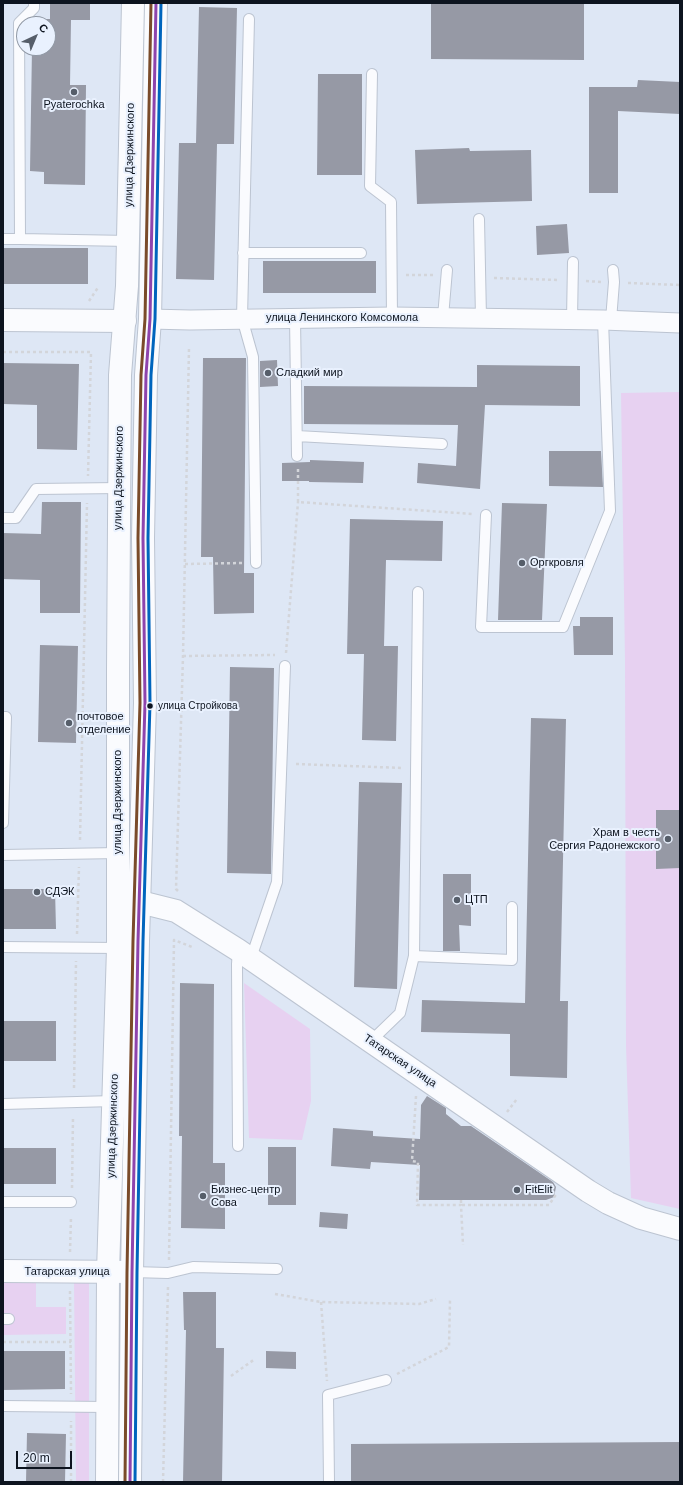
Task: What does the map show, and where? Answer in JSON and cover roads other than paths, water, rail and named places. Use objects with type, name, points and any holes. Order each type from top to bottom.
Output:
[{"type":"main road","name":"улица Дзержинского","points":[[107,1482],[108,1272],[118,948],[120,375],[125,321],[128,241],[133,3]]},
{"type":"main road","name":"улица Дзержинского","points":[[130,1482],[138,941],[145,702],[143,538],[146,376],[150,319],[156,3]]},
{"type":"main road","name":"улица Ленинского Комсомола","points":[[3,320],[125,321],[150,319]]},
{"type":"main road","name":"Татарская улица","points":[[118,899],[140,902],[176,911],[244,954],[588,1191],[608,1203],[641,1218],[680,1229]]},
{"type":"main road","name":"Татарская улица","points":[[3,1271],[70,1262],[108,1272],[132,1272]]},
{"type":"street","name":"улица Ленинского Комсомола","points":[[150,319],[190,320],[242,318],[443,317],[572,319],[680,323]]},
{"type":"lane","points":[[20,239],[19,23],[34,8],[34,3]]},
{"type":"lane","points":[[249,19],[242,318],[253,357],[256,562]]},
{"type":"lane","points":[[372,74],[370,186],[391,202],[392,317]]},
{"type":"lane","points":[[479,218],[481,318]]},
{"type":"lane","points":[[3,239],[128,241]]},
{"type":"lane","points":[[243,253],[361,253]]},
{"type":"lane","points":[[572,319],[573,262]]},
{"type":"lane","points":[[486,515],[481,627],[562,628],[610,511],[607,320],[614,282],[613,270]]},
{"type":"lane","points":[[443,317],[446,273]]},
{"type":"lane","points":[[296,318],[298,456]]},
{"type":"lane","points":[[297,436],[442,444]]},
{"type":"lane","points":[[3,518],[16,518],[36,489],[119,488]]},
{"type":"lane","points":[[371,1041],[400,1013],[414,956],[418,592]]},
{"type":"lane","points":[[238,1146],[237,964],[244,954],[277,882],[285,666]]},
{"type":"lane","points":[[3,717],[6,717],[3,823]]},
{"type":"lane","points":[[3,855],[118,853]]},
{"type":"lane","points":[[414,956],[512,960],[512,907]]},
{"type":"lane","points":[[3,947],[118,948]]},
{"type":"lane","points":[[3,1104],[114,1101]]},
{"type":"lane","points":[[3,1202],[71,1202]]},
{"type":"lane","points":[[132,1272],[168,1273],[193,1267],[277,1269]]},
{"type":"lane","points":[[329,1482],[328,1395],[386,1380]]},
{"type":"lane","points":[[3,1406],[107,1406]]},
{"type":"place","name":"Pyaterochka","points":[[74,92]]},
{"type":"place","name":"Сладкий мир","points":[[268,373]]},
{"type":"place","name":"Оргкровля","points":[[522,563]]},
{"type":"place","name":"улица Стройкова","points":[[150,706]]},
{"type":"place","name":"почтовое отделение","points":[[69,723]]},
{"type":"place","name":"Храм в честь Сергия Радонежского","points":[[668,839]]},
{"type":"place","name":"СДЭК","points":[[37,892]]},
{"type":"place","name":"ЦТП","points":[[457,900]]},
{"type":"place","name":"FitElit","points":[[517,1190]]},
{"type":"place","name":"Бизнес-центр Сова","points":[[203,1196]]}]
